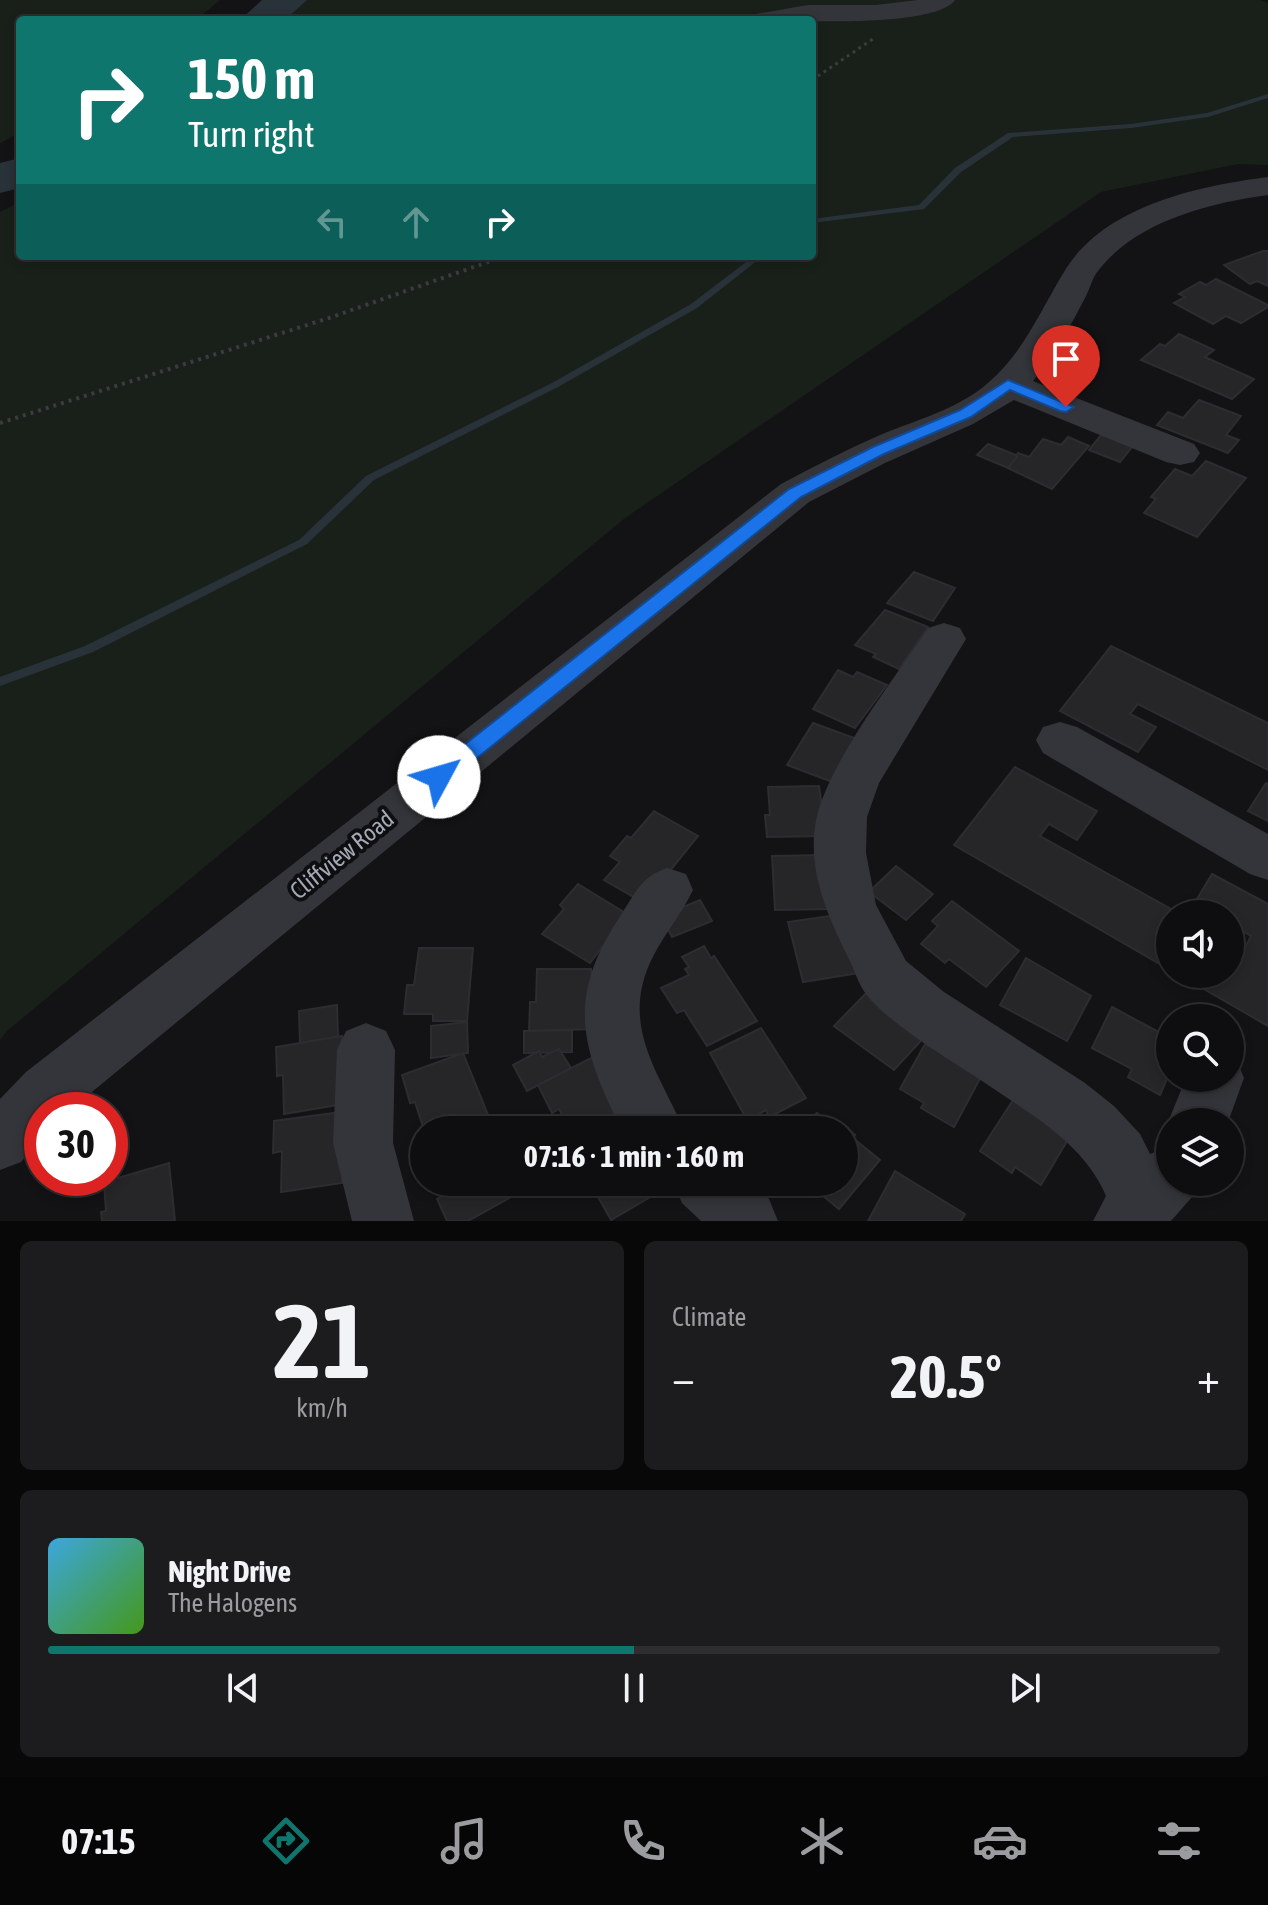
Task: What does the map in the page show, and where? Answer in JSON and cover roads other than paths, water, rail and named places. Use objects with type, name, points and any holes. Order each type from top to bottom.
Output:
[{"type":"street","points":[[780,16],[792,13],[908,10],[942,0]]},
{"type":"street","name":"Cliffview Road","points":[[0,1141],[47,1092],[795,493],[879,450],[966,414],[1008,384],[1031,358],[1055,322],[1086,264],[1109,243],[1139,224],[1179,206],[1213,195],[1268,186]]},
{"type":"street","points":[[1008,384],[1180,453]]},
{"type":"street","points":[[944,639],[856,779],[842,817],[840,853],[850,907],[886,978],[924,1010],[1093,1126],[1119,1155],[1145,1201]]},
{"type":"street","points":[[1060,740],[1268,859]]},
{"type":"street","points":[[645,1116],[629,1089],[617,1049],[611,1017],[613,989],[622,962],[667,890]]},
{"type":"street","points":[[366,1050],[363,1143],[383,1221]]},
{"type":"street","points":[[719,1196],[747,1221]]},
{"type":"waterway","points":[[265,16],[287,0]]},
{"type":"waterway","points":[[816,220],[921,207],[958,170],[1011,135],[1131,126],[1208,115],[1268,96]]},
{"type":"waterway","points":[[0,179],[16,173]]},
{"type":"waterway","points":[[0,682],[89,649],[303,542],[370,478],[555,385],[694,306],[754,260]]}]
